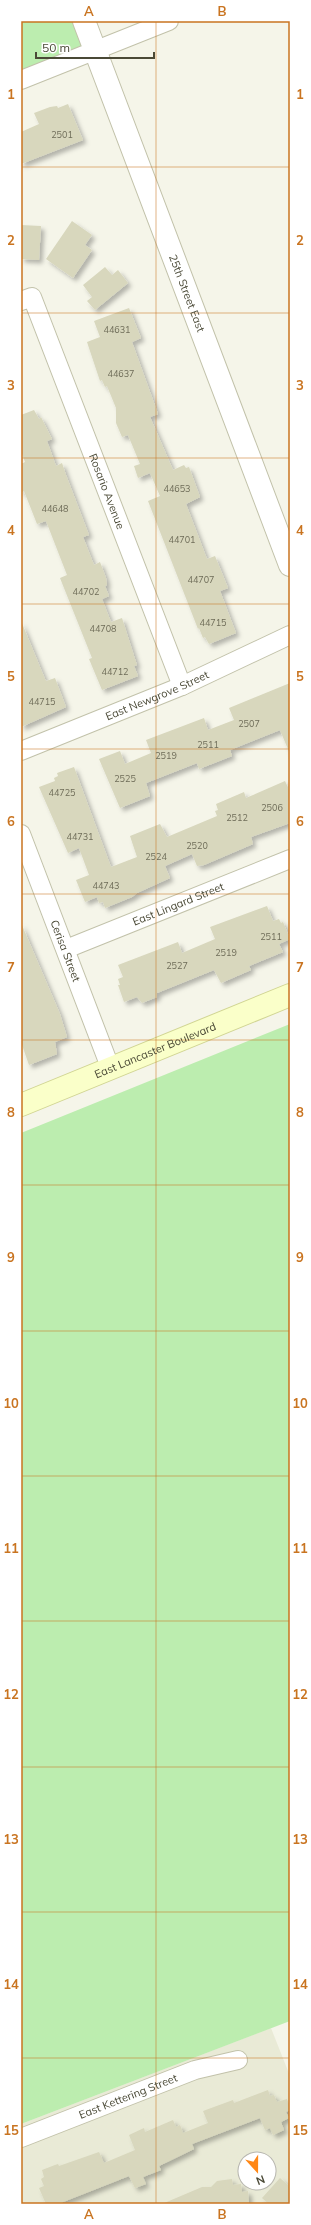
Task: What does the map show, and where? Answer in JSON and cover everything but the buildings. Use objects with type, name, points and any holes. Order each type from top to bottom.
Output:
[{"type":"main road","name":"East Lancaster Boulevard","points":[[21,1104],[290,995]]},
{"type":"street","name":"25th Street East","points":[[84,21],[290,565]]},
{"type":"street","points":[[21,80],[169,21]]},
{"type":"street","name":"Rosario Avenue","points":[[26,299],[182,686]]},
{"type":"street","name":"East Newgrove Street","points":[[21,751],[182,686],[290,635]]},
{"type":"street","name":"Cerisa Street","points":[[21,834],[110,1068]]},
{"type":"street","name":"East Lingard Street","points":[[66,950],[290,859]]},
{"type":"street","name":"East Kettering Street","points":[[21,2138],[195,2070],[238,2060]]},
{"type":"shaded area","points":[[271,2028],[290,2076],[290,2204],[21,2204],[21,2124]]},
{"type":"green space","points":[[21,21],[72,21],[83,48],[21,71]]},
{"type":"green space","points":[[290,1024],[290,2021],[21,2124],[21,1133]]}]
